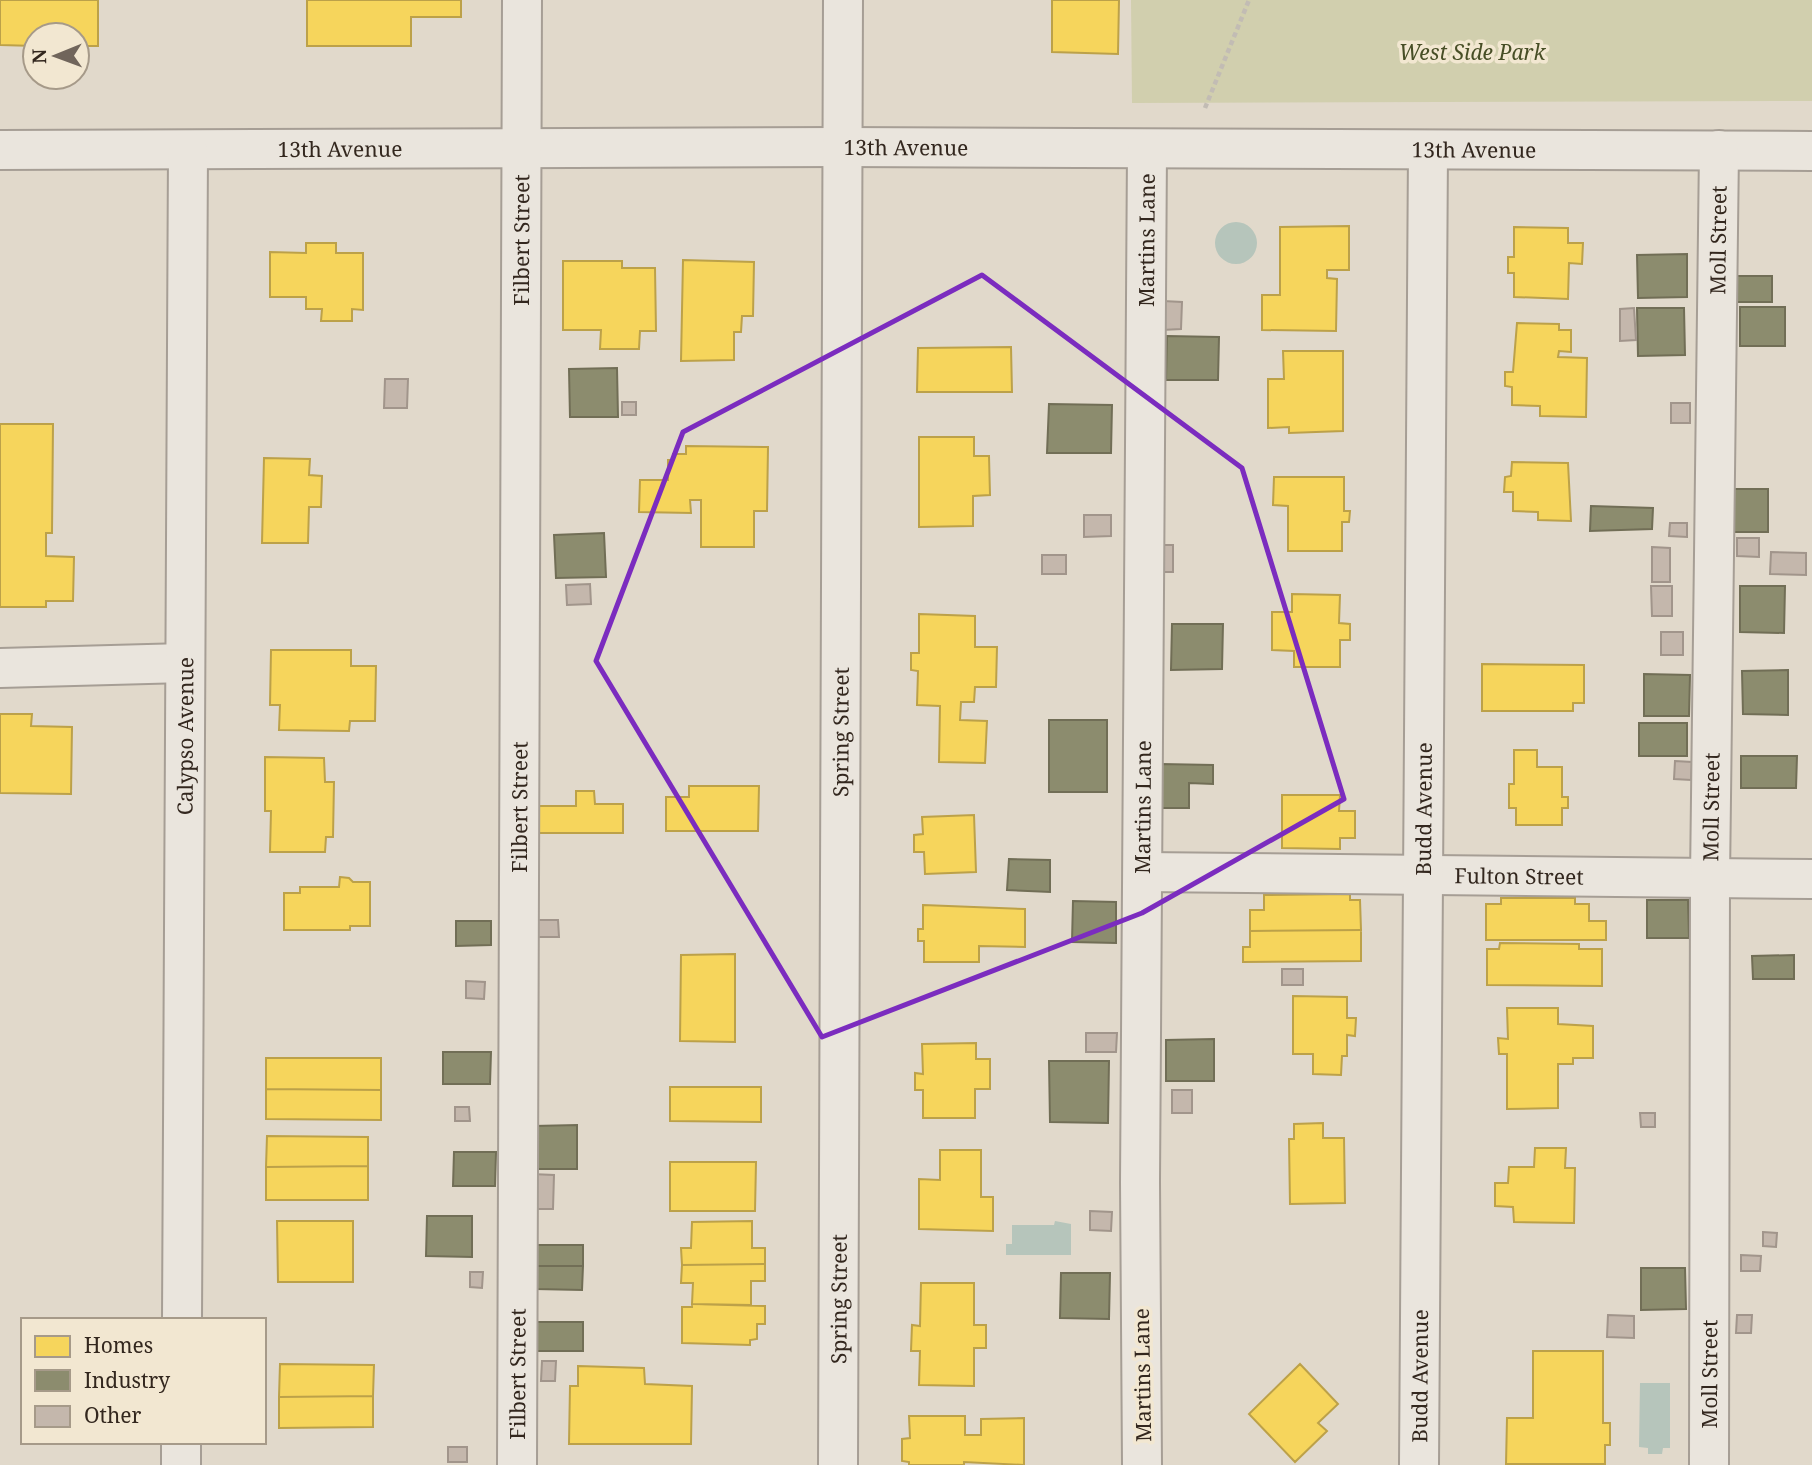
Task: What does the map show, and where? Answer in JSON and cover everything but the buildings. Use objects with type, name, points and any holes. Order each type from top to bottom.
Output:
[{"type":"street","name":"Filbert Street","points":[[517,1465],[522,0]]},
{"type":"street","name":"Spring Street","points":[[838,1465],[843,0]]},
{"type":"street","name":"13th Avenue","points":[[0,150],[188,152],[842,147],[1147,151],[1812,151]]},
{"type":"street","name":"Moll Street","points":[[1709,1465],[1710,878],[1718,150]]},
{"type":"street","name":"Martins Lane","points":[[1142,1465],[1140,1182],[1147,151]]},
{"type":"street","name":"Budd Avenue","points":[[1419,1465],[1428,151]]},
{"type":"street","name":"Calypso Avenue","points":[[182,1318],[188,152]]},
{"type":"street","points":[[0,668],[185,663]]},
{"type":"street","name":"Fulton Street","points":[[1143,872],[1812,878]]},
{"type":"street","points":[[181,1444],[181,1465]]},
{"type":"path","points":[[1188,151],[1249,0]]},
{"type":"highlighted area","points":[[982,275],[1242,468],[1344,799],[1142,913],[822,1037],[596,661],[683,432]]},
{"type":"green space","name":"West Side Park","points":[[1131,0],[1812,0],[1812,101],[1132,103]]},
{"type":"shaded area","points":[[1236,222],[1251,228],[1257,243],[1251,258],[1236,264],[1221,258],[1215,243],[1221,228]]},
{"type":"shaded area","points":[[1055,1221],[1071,1224],[1071,1255],[1006,1255],[1006,1244],[1012,1244],[1012,1225],[1054,1225]]},
{"type":"shaded area","points":[[1640,1383],[1670,1383],[1670,1448],[1663,1448],[1662,1454],[1648,1454],[1648,1448],[1639,1447]]}]
